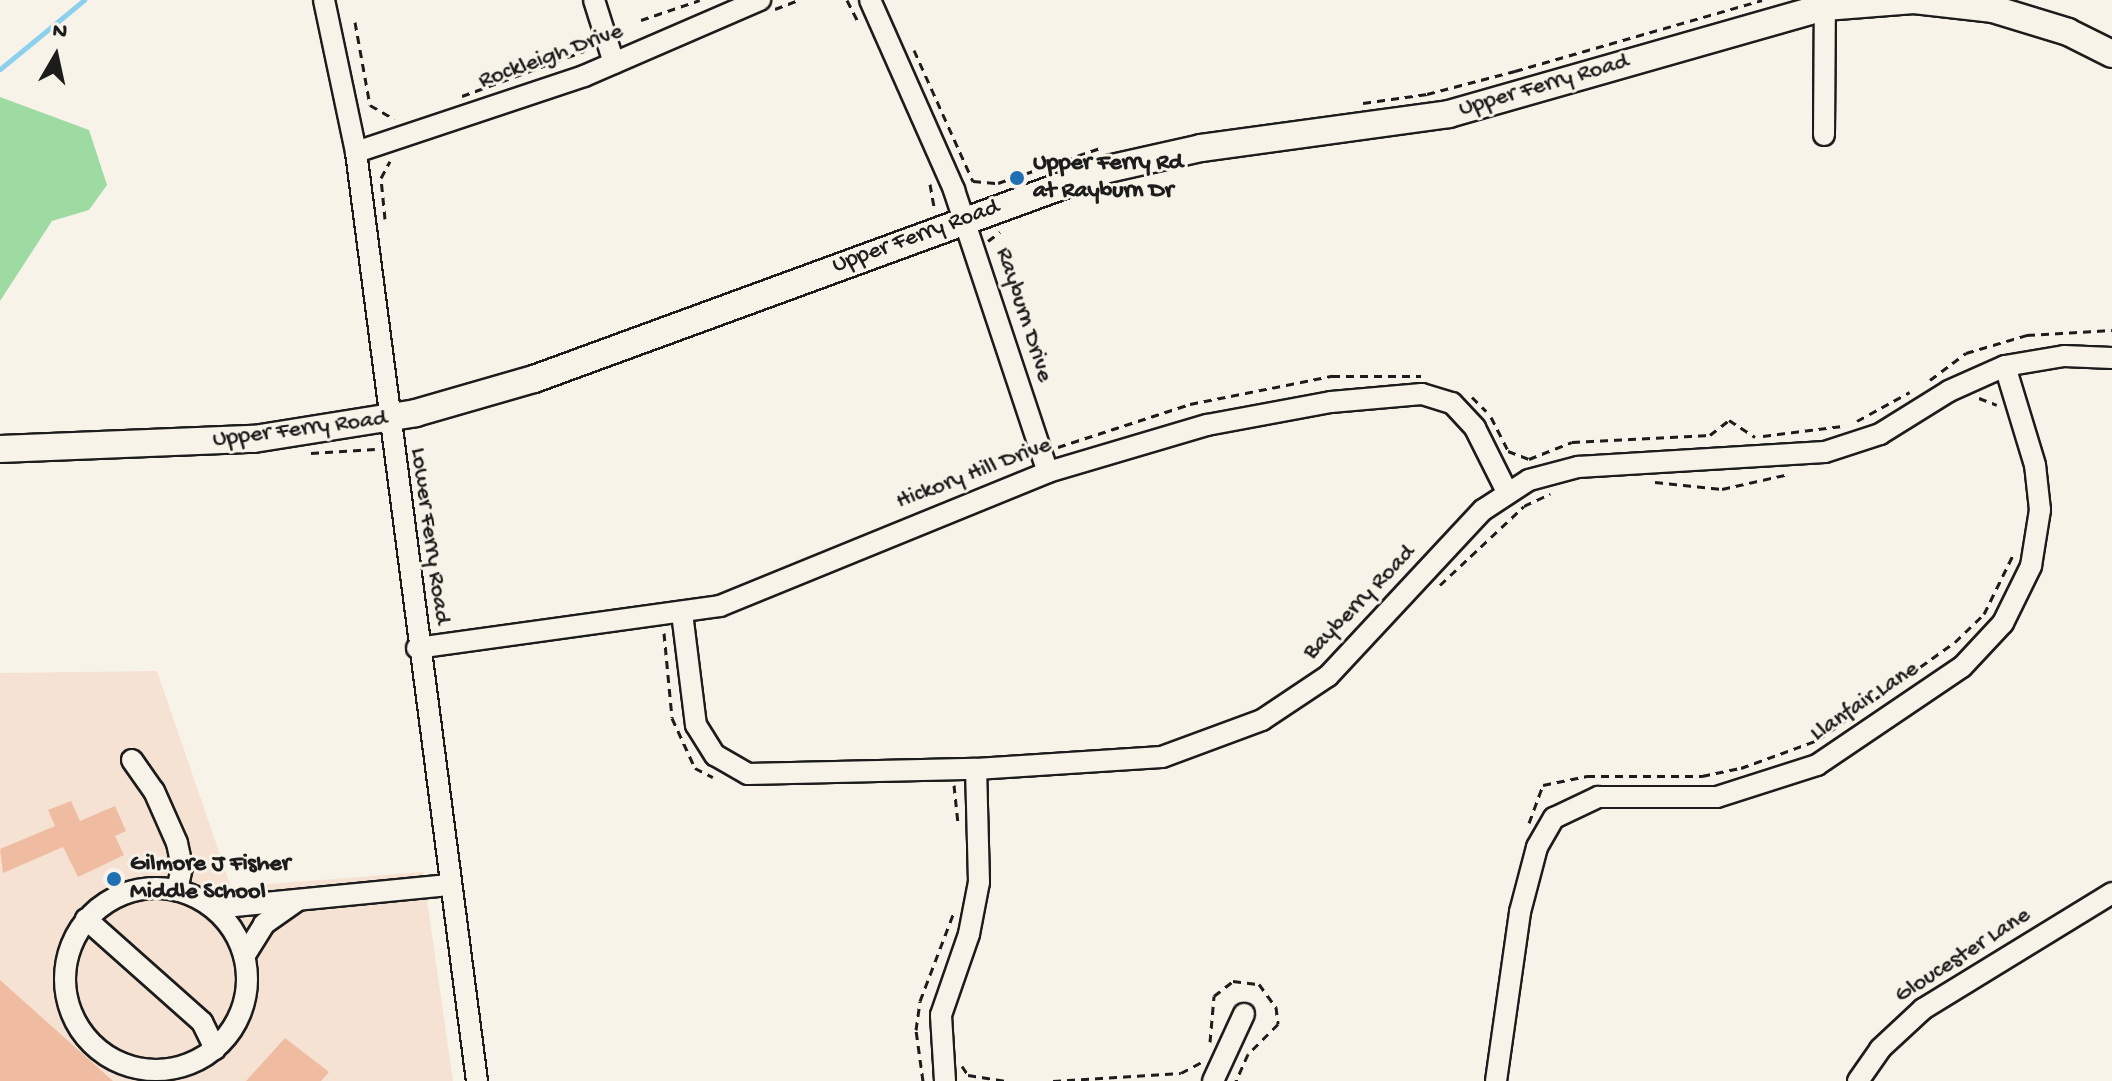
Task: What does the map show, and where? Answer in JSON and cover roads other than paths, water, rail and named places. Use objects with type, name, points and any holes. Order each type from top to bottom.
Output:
[{"type":"main road","name":"Upper Ferry Road","points":[[0,449],[254,439],[387,419],[534,379],[963,219],[1144,159],[1449,114],[1825,7],[1914,0],[1982,8],[2056,27],[2112,54]]},
{"type":"street","name":"Lower Ferry Road","points":[[324,0],[356,152],[387,419],[477,1081]]},
{"type":"street","points":[[594,0],[614,63]]},
{"type":"street","name":"Rayburn Drive","points":[[870,0],[933,135],[1048,472]]},
{"type":"street","name":"Rockleigh Drive","points":[[356,152],[614,63],[766,5]]},
{"type":"street","points":[[1824,135],[1825,7]]},
{"type":"street","name":"Bayberry Road","points":[[682,613],[696,725],[705,743],[731,767],[766,777],[976,769],[1162,757],[1262,720],[1328,676],[1483,510],[1529,480],[1578,467],[1825,452],[1880,434],[1949,391],[2005,366],[2064,356],[2112,358]]},
{"type":"street","name":"Llanfair Lane","points":[[1496,1081],[1520,912],[1537,847],[1554,818],[1598,797],[1717,797],[1817,765],[1962,667],[2003,623],[2031,566],[2040,510],[2035,465],[2005,366]]},
{"type":"street","name":"Hickory Hill Drive","points":[[417,648],[682,613],[761,593],[900,530],[1048,472],[1253,415],[1422,394],[1452,403],[1465,414],[1507,492]]},
{"type":"street","points":[[132,760],[154,791],[177,843],[182,867],[177,890]]},
{"type":"street","points":[[945,1081],[941,1015],[969,934],[979,882],[976,769]]},
{"type":"street","points":[[214,908],[308,896],[449,885]]},
{"type":"street","points":[[137,889],[177,890],[214,908],[233,929],[245,955],[243,1006],[215,1049],[165,1070],[138,1069],[112,1060],[90,1043],[74,1021],[65,982],[71,942],[86,919],[100,905],[137,889]]},
{"type":"street","name":"Gloucester Lane","points":[[1858,1081],[1880,1049],[1923,1009],[2112,893]]},
{"type":"street","points":[[245,955],[264,924],[308,896]]},
{"type":"street","points":[[86,919],[202,1022],[215,1049]]},
{"type":"street","points":[[1213,1081],[1244,1014]]},
{"type":"waterway","points":[[0,69],[84,0]]},
{"type":"place","name":"Upper Ferry Rd at Rayburn Dr","points":[[1017,178]]},
{"type":"place","name":"Gilmore J Fisher Middle School","points":[[114,879]]}]
